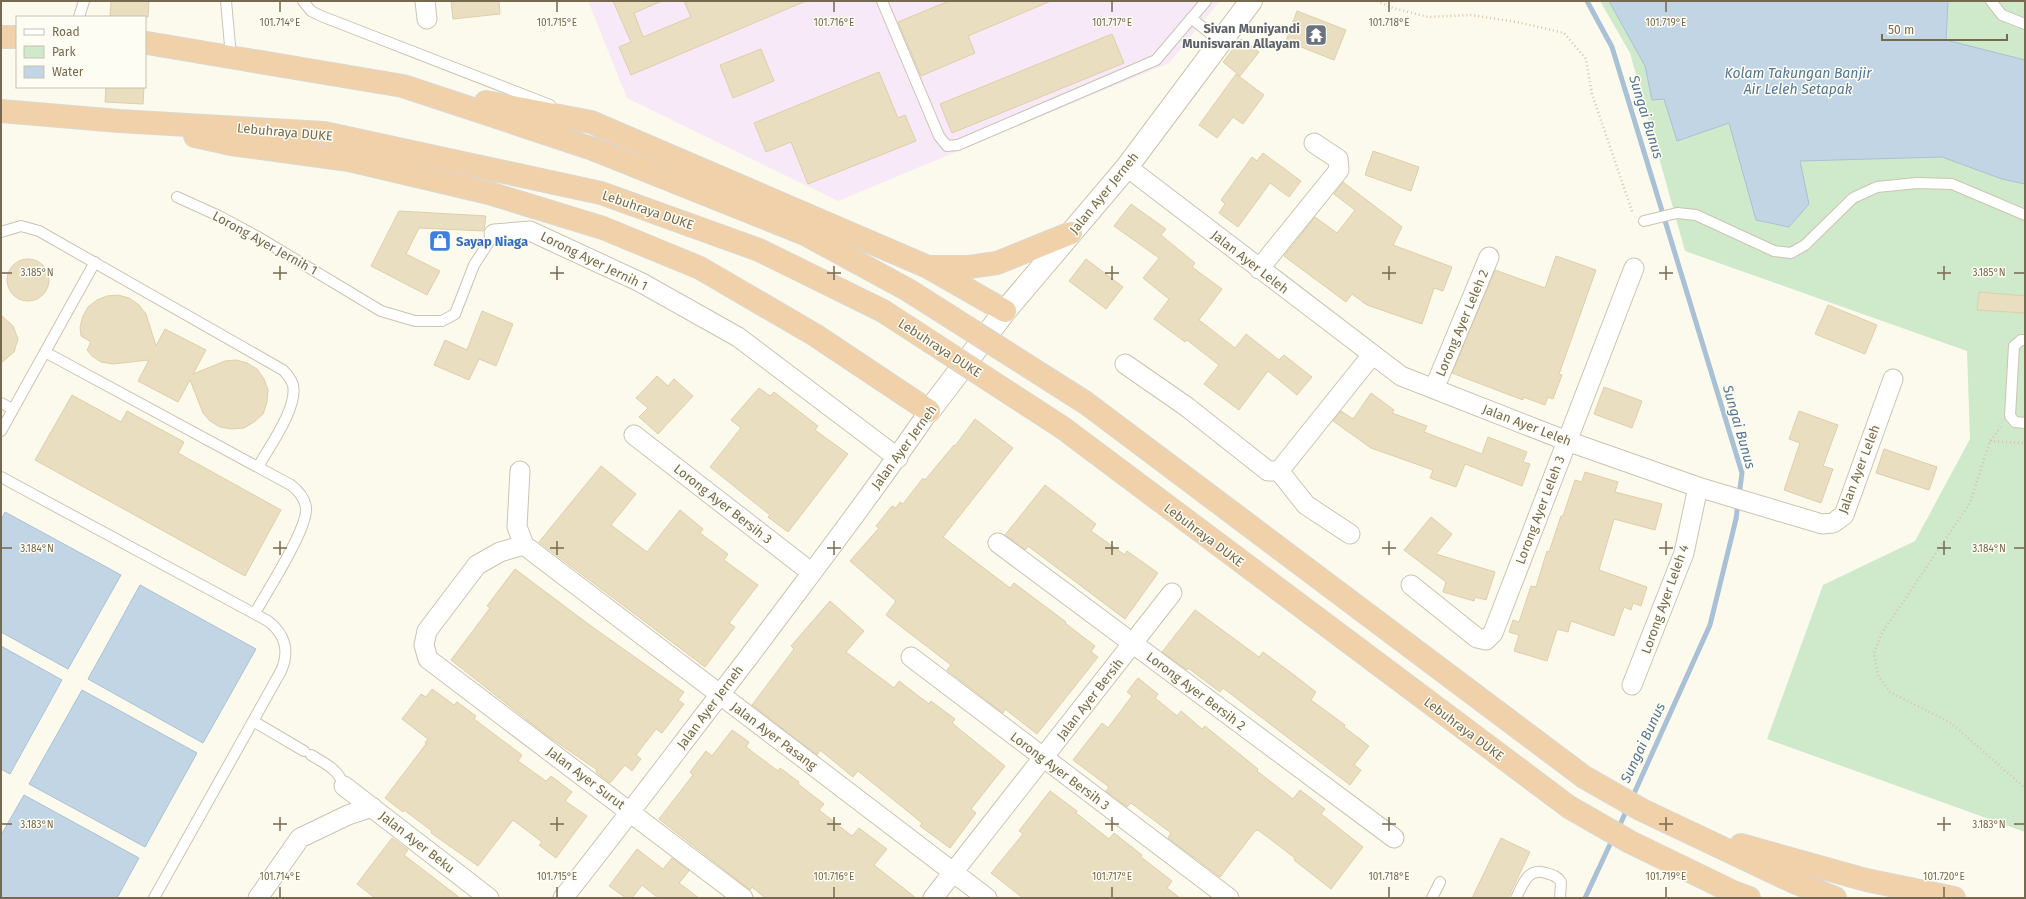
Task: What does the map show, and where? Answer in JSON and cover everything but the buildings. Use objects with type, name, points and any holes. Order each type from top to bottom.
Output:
[{"type":"highway","points":[[1,37],[16,38]]},
{"type":"highway","points":[[147,43],[403,86],[591,122],[928,267],[1005,312]]},
{"type":"highway","points":[[403,86],[592,149],[798,232],[908,290],[1086,403],[1584,777],[1642,810],[1690,831],[1794,882],[1835,898]]},
{"type":"highway","name":"Lebuhraya DUKE","points":[[1,111],[119,121],[324,133],[601,193],[760,250],[883,311],[1063,428],[1569,807],[1630,842],[1741,896]]},
{"type":"highway","points":[[119,121],[231,144],[349,160],[489,193],[603,228],[700,268],[815,335],[929,411]]},
{"type":"highway","points":[[928,267],[968,267],[997,263],[1071,233]]},
{"type":"highway","points":[[1690,831],[1866,880],[1954,898]]},
{"type":"main road","name":"Jalan Ayer Jerneh","points":[[929,411],[1005,312],[1127,167],[1251,1]]},
{"type":"street","points":[[1259,269],[1339,170],[1338,159],[1314,143]]},
{"type":"street","name":"Jalan Ayer Leleh","points":[[1127,167],[1401,376],[1567,441],[1726,497],[1822,524],[1833,523],[1844,514],[1892,379]]},
{"type":"street","name":"Lorong Ayer Jernih 1","points":[[494,234],[530,231],[640,282],[738,337],[898,458]]},
{"type":"street","name":"Lorong Ayer Leleh 2","points":[[1434,389],[1489,257]]},
{"type":"street","name":"Lorong Ayer Leleh 3","points":[[1411,585],[1477,638],[1486,640],[1493,633],[1634,268]]},
{"type":"street","points":[[1279,471],[1372,355]]},
{"type":"street","points":[[1125,364],[1186,407],[1268,471],[1279,471]]},
{"type":"street","name":"Jalan Ayer Jerneh","points":[[563,898],[631,812],[812,573],[898,458],[929,411]]},
{"type":"street","name":"Lorong Ayer Bersih 3","points":[[634,435],[812,573]]},
{"type":"street","points":[[1279,471],[1306,505],[1350,534]]},
{"type":"street","points":[[520,472],[517,527],[524,545]]},
{"type":"street","name":"Lorong Ayer Leleh 4","points":[[1632,685],[1684,553],[1698,487]]},
{"type":"street","name":"Lorong Ayer Bersih 2","points":[[998,543],[1394,838]]},
{"type":"street","name":"Jalan Ayer Surut","points":[[524,545],[500,552],[477,565],[427,631],[424,645],[428,659],[743,898]]},
{"type":"street","name":"Jalan Ayer Pasang","points":[[524,545],[987,898]]},
{"type":"street","name":"Jalan Ayer Bersih","points":[[933,898],[1172,593]]},
{"type":"street","name":"Lorong Ayer Bersih 3","points":[[911,657],[1229,898]]},
{"type":"street","name":"Jalan Ayer Beku","points":[[344,786],[489,898]]},
{"type":"street","points":[[258,898],[300,838],[348,816],[372,808]]},
{"type":"lane","points":[[79,16],[84,1]]},
{"type":"lane","points":[[226,1],[231,57]]},
{"type":"lane","points":[[303,1],[311,11],[321,16],[591,122]]},
{"type":"lane","points":[[882,1],[939,136],[947,146],[958,145],[1156,60],[1206,1]]},
{"type":"lane","points":[[1991,1],[2002,15],[2025,24]]},
{"type":"lane","points":[[1192,18],[1221,42]]},
{"type":"lane","points":[[1644,221],[1677,213],[1696,215],[1774,251],[1791,253],[1805,245],[1853,198],[1877,187],[1917,183],[1952,184],[2025,215]]},
{"type":"lane","name":"Lorong Ayer Jernih 1","points":[[177,197],[219,216],[258,237],[381,311],[415,321],[442,321],[455,314],[474,265],[494,234]]},
{"type":"lane","points":[[1,232],[13,227],[29,227],[275,364],[290,377],[293,385],[292,402],[258,467]]},
{"type":"lane","points":[[1,430],[94,262]]},
{"type":"lane","points":[[2025,340],[2021,340],[2014,346],[2010,416],[2015,422],[2025,423]]},
{"type":"lane","points":[[45,352],[291,485],[299,492],[306,508],[302,527],[255,613]]},
{"type":"lane","points":[[1,403],[13,409]]},
{"type":"lane","points":[[1,476],[255,613],[277,627],[285,642],[285,661],[281,671],[154,898]]},
{"type":"lane","points":[[253,721],[333,768],[340,775],[344,786]]},
{"type":"lane","points":[[1516,898],[1525,878],[1532,872],[1538,870],[1557,876],[1561,882],[1560,898]]},
{"type":"lane","points":[[1432,898],[1440,882]]},
{"type":"path","points":[[1377,1],[1393,8],[1428,17],[1471,15],[1517,22],[1564,33],[1586,59],[1592,94],[1627,200],[1634,217],[1644,221]]},
{"type":"path","points":[[2010,416],[1990,441],[1970,503],[1882,633],[1874,653],[1878,674],[1890,692],[1951,723],[2025,788]]},
{"type":"path","points":[[1990,441],[2025,443]]},
{"type":"shaded area","points":[[588,1],[1220,1],[1169,63],[838,201],[627,98]]},
{"type":"green space","points":[[1600,1],[2025,1],[2025,832],[1767,739],[1823,585],[1915,541],[1970,439],[1967,351],[1685,251],[1630,53]]},
{"type":"water","name":"Kolam Takungan Banjir Air Leleh Setapak","points":[[1609,1],[1948,1],[1946,40],[2025,60],[2025,184],[2002,179],[1942,157],[1800,161],[1809,204],[1789,227],[1756,220],[1729,123],[1677,141],[1664,99],[1652,100],[1645,66]]},
{"type":"water","points":[[5,512],[121,575],[68,669],[1,632],[1,520]]},
{"type":"water","points":[[140,585],[256,649],[203,743],[88,679]]},
{"type":"water","points":[[1,646],[62,680],[10,774],[1,769]]},
{"type":"water","points":[[82,690],[197,753],[145,847],[29,784]]},
{"type":"water","points":[[24,795],[139,858],[117,898],[1,898],[1,835]]},
{"type":"waterway","name":"Sungai Bunus","points":[[1587,1],[1612,47],[1742,473],[1736,519],[1710,625],[1632,798]]},
{"type":"waterway","name":"Sungai Bunus","points":[[1618,829],[1628,807]]},
{"type":"waterway","name":"Sungai Bunus","points":[[1585,898],[1613,838]]},
{"type":"place","name":"Sivan Muniyandi Munisvaran Allayam","points":[[1316,35]]},
{"type":"place","name":"Sayap Niaga","points":[[440,241]]}]
